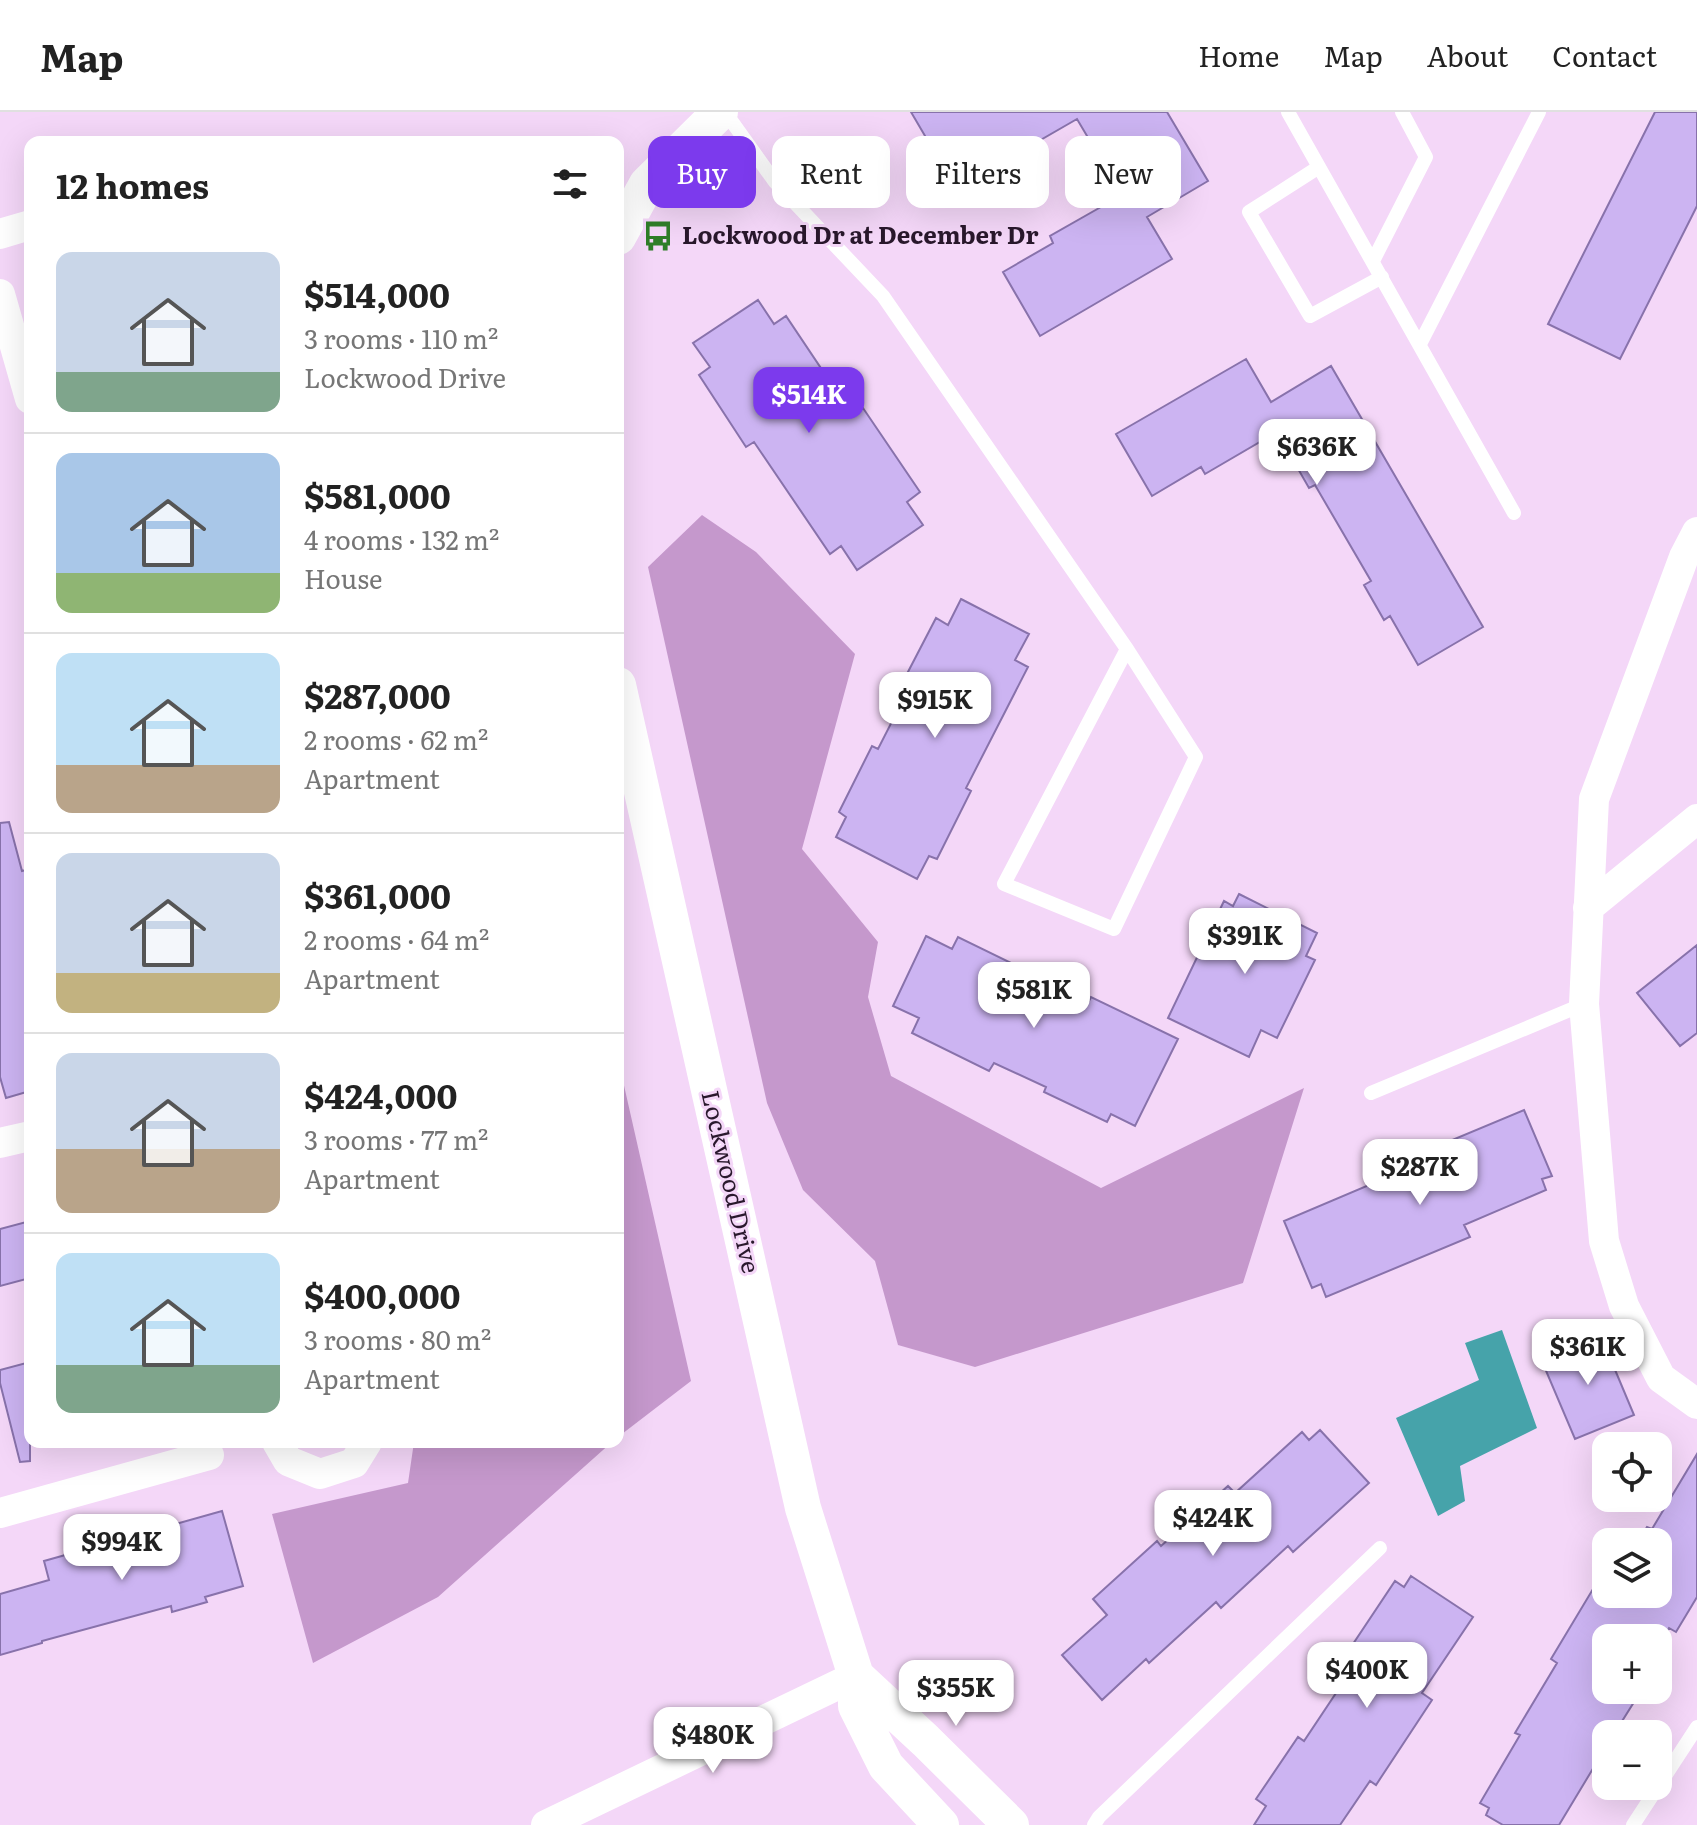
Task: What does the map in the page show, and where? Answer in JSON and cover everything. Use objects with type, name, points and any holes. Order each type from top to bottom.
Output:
[{"type":"street","points":[[624,226],[647,184],[722,112]]},
{"type":"street","points":[[0,234],[24,227]]},
{"type":"street","points":[[0,294],[24,378]]},
{"type":"street","points":[[1695,1399],[1661,1378],[1624,1306],[1604,1241],[1584,1004],[1594,799],[1684,557],[1697,532]]},
{"type":"street","name":"Lockwood Drive","points":[[624,712],[803,1508],[856,1676],[856,1706],[886,1766],[941,1825]]},
{"type":"street","points":[[1588,908],[1697,819]]},
{"type":"street","points":[[0,1143],[24,1137]]},
{"type":"street","points":[[280,1448],[288,1461],[320,1474],[354,1463],[363,1448]]},
{"type":"street","points":[[0,1513],[209,1455]]},
{"type":"street","points":[[546,1825],[856,1676],[1011,1825]]},
{"type":"lane","points":[[722,112],[775,182],[883,296],[1127,649],[1196,757],[1114,929],[1004,884],[1127,649]]},
{"type":"lane","points":[[1288,112],[1514,513]]},
{"type":"lane","points":[[1373,261],[1426,157],[1402,112]]},
{"type":"lane","points":[[1420,344],[1539,112]]},
{"type":"lane","points":[[1319,167],[1249,212],[1310,316],[1382,277]]},
{"type":"lane","points":[[1371,1093],[1584,1004]]},
{"type":"lane","points":[[1094,1825],[1380,1548]]},
{"type":"lane","points":[[1633,1825],[1697,1727]]},
{"type":"shaded area","points":[[702,515],[756,552],[855,654],[802,849],[878,942],[868,997],[891,1076],[1101,1188],[1304,1088],[1243,1283],[975,1367],[898,1345],[875,1261],[803,1190],[767,1103],[648,567]]},
{"type":"shaded area","points":[[624,1085],[691,1381],[624,1432]]},
{"type":"shaded area","points":[[1502,1330],[1537,1428],[1460,1466],[1465,1501],[1438,1516],[1396,1418],[1479,1380],[1465,1343]]},
{"type":"shaded area","points":[[413,1448],[605,1448],[438,1597],[313,1663],[272,1514],[408,1483]]},
{"type":"building","points":[[911,112],[1167,112],[1208,181],[1181,197],[1181,136],[1087,136],[1077,119],[1047,136],[925,136]]},
{"type":"building","points":[[1655,112],[1697,112],[1697,206],[1620,359],[1548,324]]},
{"type":"building","points":[[1099,208],[1162,208],[1147,217],[1172,259],[1040,336],[1003,272],[1053,243],[1050,236]]},
{"type":"building","points":[[758,300],[774,324],[786,316],[845,404],[848,402],[855,413],[863,408],[920,492],[907,502],[923,525],[857,570],[841,546],[830,554],[754,442],[746,447],[699,375],[710,367],[693,343]]},
{"type":"building","points":[[1246,359],[1271,402],[1331,366],[1483,627],[1418,665],[1390,616],[1384,620],[1364,585],[1371,581],[1315,485],[1309,488],[1277,432],[1205,474],[1201,467],[1152,496],[1116,434]]},
{"type":"building","points":[[961,599],[1029,634],[1015,660],[1028,667],[966,788],[971,791],[937,859],[929,856],[917,879],[836,837],[846,817],[839,812],[872,746],[878,749],[904,698],[896,695],[936,618],[948,625]]},
{"type":"building","points":[[9,822],[24,870],[24,1093],[6,1098],[0,1077],[0,823]]},
{"type":"building","points":[[1239,894],[1317,933],[1306,956],[1315,960],[1277,1038],[1261,1030],[1249,1057],[1168,1018],[1224,901],[1233,906]]},
{"type":"building","points":[[926,936],[952,949],[958,937],[1089,1001],[1091,997],[1178,1039],[1135,1126],[1111,1114],[1107,1122],[1044,1092],[1046,1087],[994,1063],[989,1071],[912,1033],[919,1018],[893,1006]]},
{"type":"building","points":[[1697,945],[1697,1033],[1680,1046],[1637,993]]},
{"type":"building","points":[[1524,1110],[1552,1176],[1542,1179],[1546,1190],[1464,1225],[1470,1237],[1326,1297],[1321,1284],[1312,1288],[1284,1221],[1376,1182],[1380,1190],[1440,1164],[1433,1148]]},
{"type":"building","points":[[24,1223],[24,1280],[0,1286],[0,1229]]},
{"type":"building","points":[[1600,1334],[1634,1415],[1575,1439],[1541,1359]]},
{"type":"building","points":[[24,1364],[24,1448],[30,1448],[30,1461],[20,1462],[0,1383],[0,1370]]},
{"type":"building","points":[[1320,1430],[1369,1483],[1293,1552],[1288,1546],[1221,1608],[1216,1602],[1149,1663],[1146,1659],[1102,1700],[1062,1655],[1107,1615],[1093,1599],[1157,1541],[1161,1546],[1228,1486],[1235,1493],[1302,1432],[1309,1440]]},
{"type":"building","points":[[1697,1454],[1697,1597],[1676,1632],[1672,1630],[1672,1624],[1592,1624],[1592,1704],[1633,1704],[1623,1720],[1592,1720],[1592,1770],[1559,1825],[1503,1825],[1486,1815],[1489,1808],[1480,1803],[1520,1735],[1515,1733],[1557,1663],[1551,1659],[1592,1591],[1592,1608],[1672,1608],[1672,1528],[1653,1528],[1662,1512],[1672,1512],[1672,1496]]},
{"type":"building","points":[[222,1511],[243,1586],[205,1597],[207,1602],[172,1612],[171,1606],[0,1655],[0,1594],[49,1580],[44,1561]]},
{"type":"building","points":[[1411,1576],[1473,1617],[1422,1693],[1432,1700],[1376,1785],[1370,1781],[1340,1825],[1254,1825],[1266,1806],[1256,1799],[1298,1737],[1304,1741],[1362,1654],[1351,1647],[1395,1581],[1404,1587]]},
{"type":"place","name":"Lockwood Dr at December Dr","points":[[658,236]]}]
